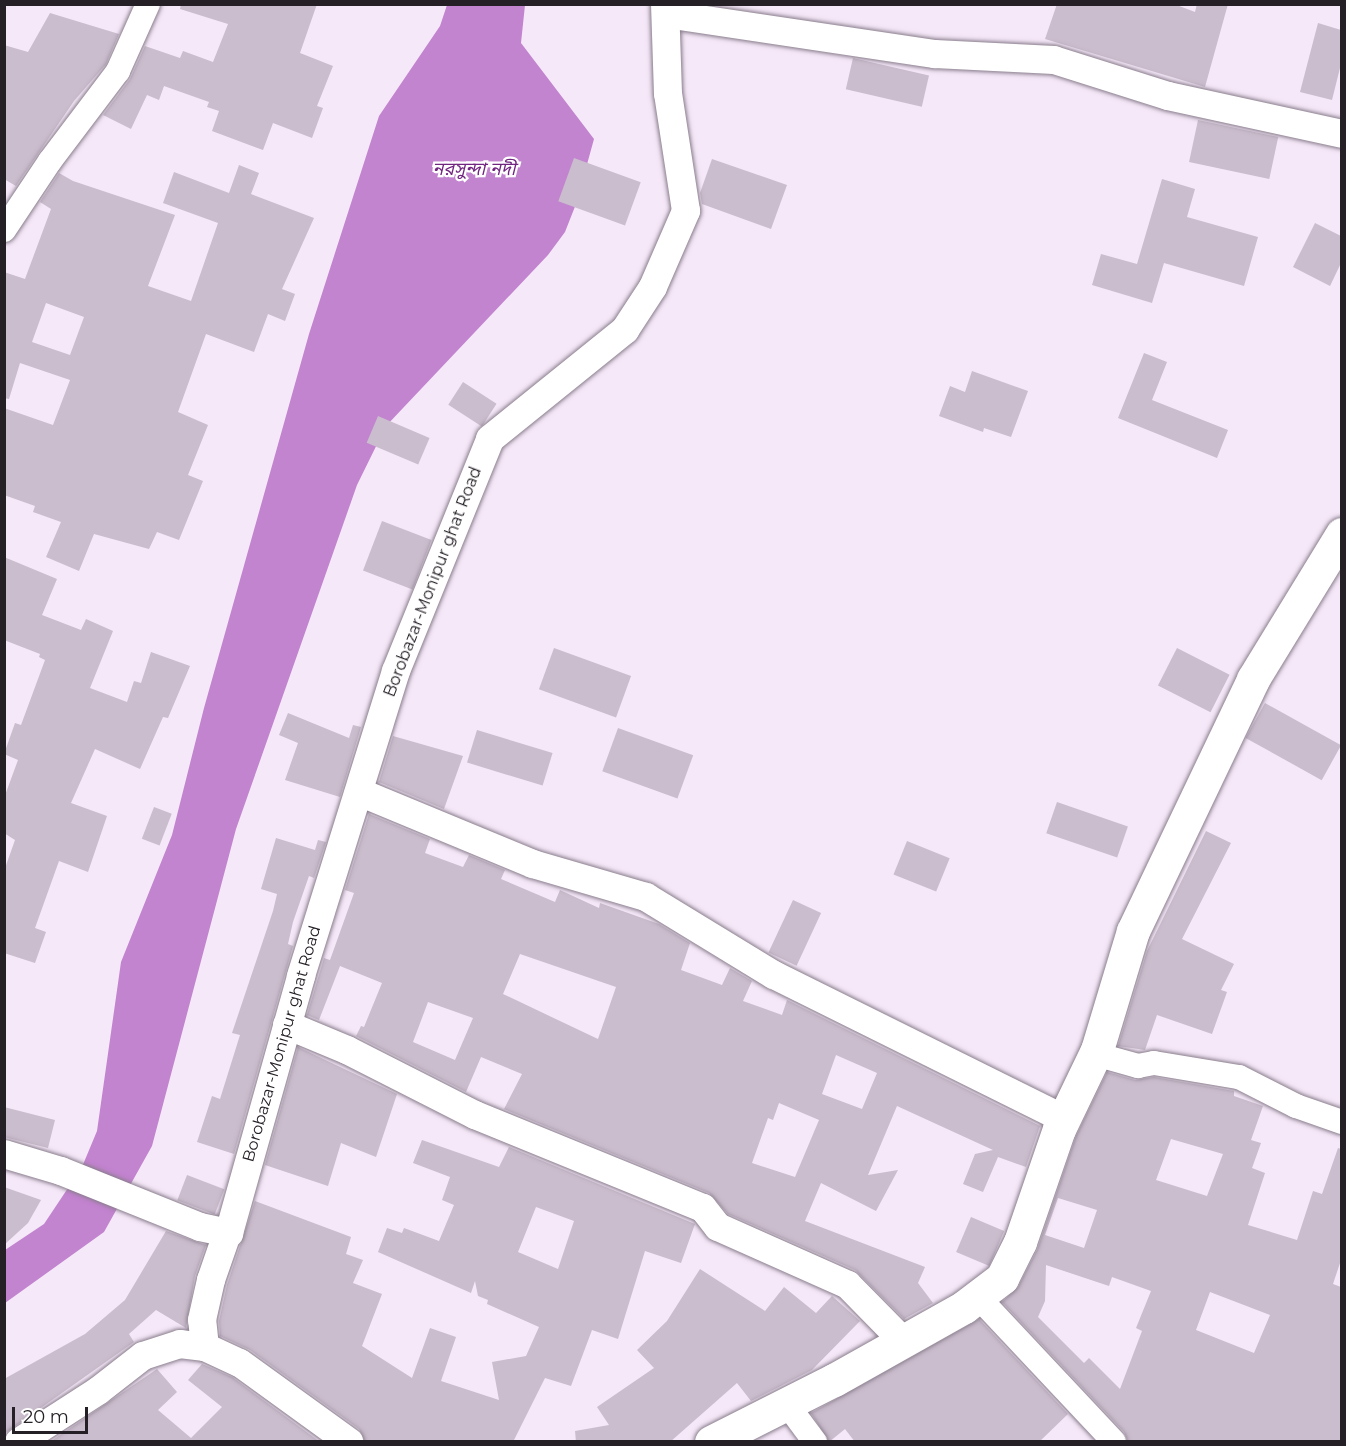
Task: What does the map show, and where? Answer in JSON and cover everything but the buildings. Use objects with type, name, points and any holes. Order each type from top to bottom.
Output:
[{"type":"main road","points":[[711,1442],[978,1298],[1002,1278],[1020,1242],[1064,1119],[1095,1054],[1134,931],[1243,699],[1341,534]]},
{"type":"street","points":[[4,230],[50,161],[118,71],[148,4]]},
{"type":"street","points":[[666,9],[935,54],[1054,60],[1168,96],[1341,134]]},
{"type":"street","name":"Borobazar-Monipur ghat Road","points":[[205,1347],[202,1320],[211,1280],[227,1234],[287,1025],[396,671],[490,439],[625,330],[653,287],[686,211],[668,94],[666,9]]},
{"type":"street","points":[[359,792],[533,864],[646,897],[774,975],[1064,1119]]},
{"type":"street","points":[[287,1025],[347,1050],[475,1115],[703,1208],[718,1227],[848,1285],[902,1340]]},
{"type":"street","points":[[1095,1054],[1138,1066],[1154,1063],[1239,1077],[1296,1107],[1341,1122]]},
{"type":"street","points":[[4,1154],[61,1171],[174,1217],[227,1234]]},
{"type":"street","points":[[978,1298],[1114,1442]]},
{"type":"street","points":[[19,1442],[98,1391],[143,1356],[180,1344],[205,1347],[240,1363],[349,1442]]},
{"type":"street","points":[[786,1403],[815,1442]]},
{"type":"water","name":"নরসুন্দা নদী","points":[[447,5],[525,5],[521,43],[594,139],[576,204],[565,232],[548,255],[386,426],[357,485],[236,829],[152,1146],[104,1232],[5,1303],[5,1250],[44,1224],[82,1167],[97,1131],[121,962],[172,835],[204,708],[309,334],[379,116],[440,26]]}]
